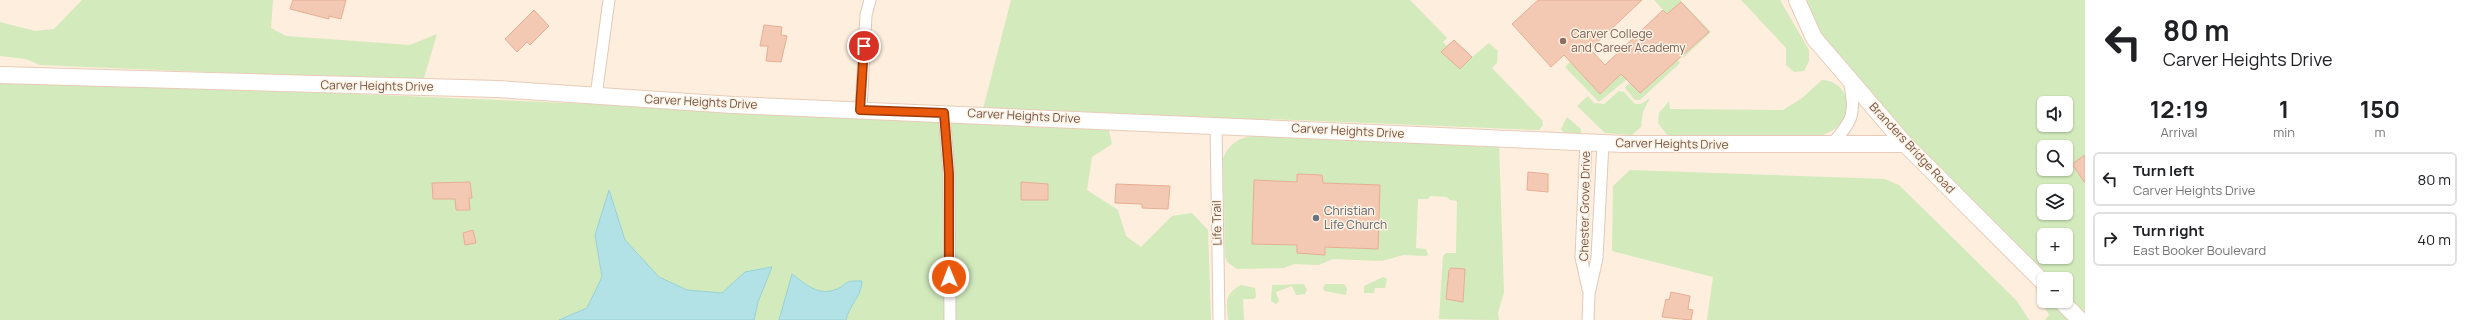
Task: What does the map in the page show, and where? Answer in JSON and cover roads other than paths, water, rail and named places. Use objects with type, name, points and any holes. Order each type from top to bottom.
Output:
[{"type":"street","points":[[596,96],[609,0]]},
{"type":"street","points":[[860,110],[866,14],[870,0]]},
{"type":"street","name":"Branders Bridge Road","points":[[1797,0],[1814,38],[1905,144],[2037,276]]},
{"type":"street","name":"Carver Heights Drive","points":[[0,75],[498,89],[596,96],[860,110],[1603,143],[1831,145],[1905,144]]},
{"type":"street","points":[[1831,145],[1848,126],[1854,106],[1849,79]]},
{"type":"street","points":[[944,113],[949,174],[950,320]]},
{"type":"street","name":"Life Trail","points":[[1216,125],[1219,320]]},
{"type":"street","name":"Chester Grove Drive","points":[[1586,142],[1582,256],[1589,294]]},
{"type":"street","name":"Chester Grove Drive","points":[[1588,320],[1589,294],[1597,258],[1603,143]]},
{"type":"street","points":[[2069,308],[2080,320]]},
{"type":"water","points":[[609,190],[625,240],[659,277],[687,290],[722,293],[745,272],[772,267],[758,302],[754,320],[559,320],[587,308],[602,277],[595,235]]},
{"type":"water","points":[[792,274],[812,288],[822,291],[834,290],[851,281],[862,281],[858,296],[846,320],[779,320]]},
{"type":"place","name":"Carver College and Career Academy","points":[[1563,41]]},
{"type":"place","name":"Christian Life Church","points":[[1316,218]]}]
